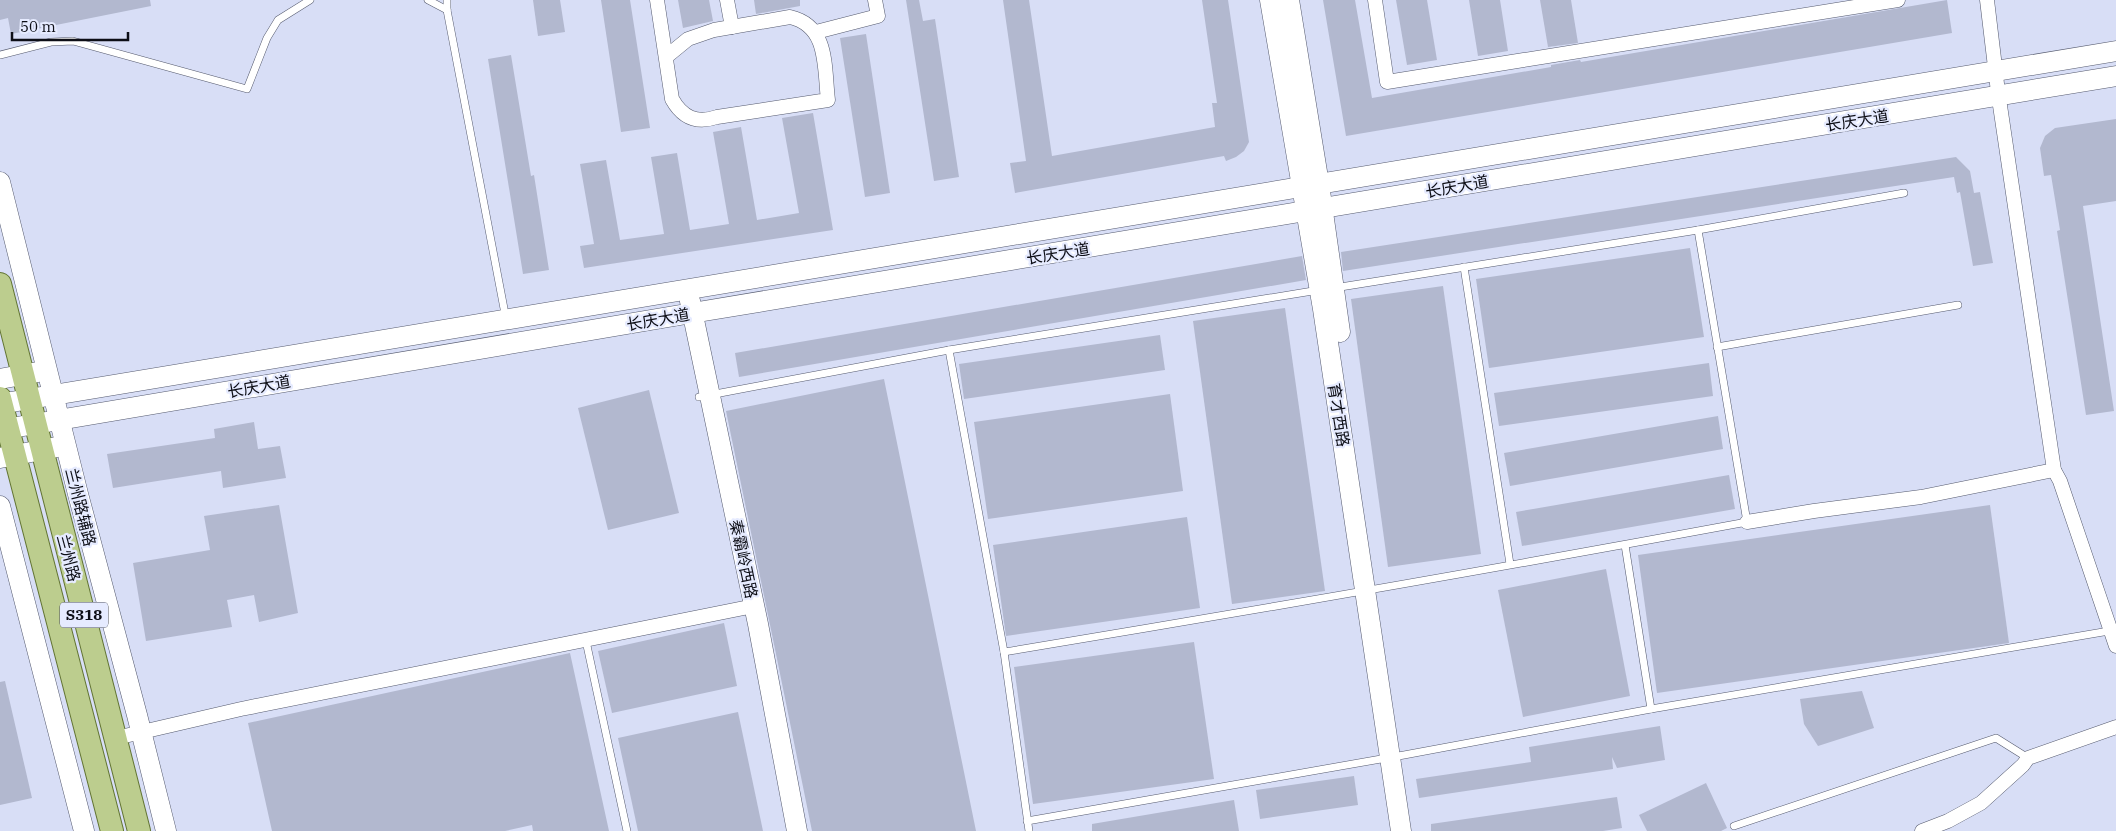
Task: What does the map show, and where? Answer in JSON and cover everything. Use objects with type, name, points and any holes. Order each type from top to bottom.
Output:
[{"type":"main road","name":"育才西路","points":[[1270,0],[1310,185]]},
{"type":"main road","name":"育才西路","points":[[1289,0],[1310,185],[1397,757],[1402,831]]},
{"type":"main road","name":"长庆大道","points":[[1,402],[29,399],[506,320],[681,289],[2116,51]]},
{"type":"main road","name":"长庆大道","points":[[4,430],[59,419],[2116,76]]},
{"type":"main road","name":"兰州路辅路","points":[[0,182],[59,419],[142,732],[166,831]]},
{"type":"main road","name":"兰州路","points":[[0,284],[34,424],[139,831]]},
{"type":"main road","name":"秦霸岭西路","points":[[681,289],[797,831]]},
{"type":"main road","points":[[0,378],[47,370]]},
{"type":"main road","name":"兰州路","points":[[1,402],[8,457],[112,831]]},
{"type":"main road","points":[[8,457],[66,445]]},
{"type":"main road","points":[[0,506],[84,831]]},
{"type":"main road","name":"秦霸岭西路","points":[[749,607],[787,831]]},
{"type":"main road","name":"育才西路","points":[[1397,757],[1415,831]]},
{"type":"street","points":[[657,0],[672,99],[677,108],[690,118],[706,120],[828,100],[821,41],[809,24],[800,19],[790,17],[714,30],[688,40],[666,57]]},
{"type":"street","points":[[727,0],[732,27]]},
{"type":"street","points":[[816,32],[878,16],[875,0]]},
{"type":"street","points":[[1375,0],[1387,82],[1898,0]]},
{"type":"street","points":[[1986,0],[2054,470],[2060,481],[2109,631],[2116,646]]},
{"type":"street","points":[[1747,522],[1921,497],[2054,470]]},
{"type":"street","points":[[116,738],[250,707],[749,607]]},
{"type":"street","points":[[1922,831],[1948,821],[1981,803],[2023,765],[2028,758],[2116,727]]},
{"type":"lane","points":[[0,55],[51,42],[73,41],[247,89],[267,38],[278,20],[310,0]]},
{"type":"lane","points":[[428,0],[446,10]]},
{"type":"lane","points":[[447,0],[446,10],[506,320]]},
{"type":"lane","points":[[705,396],[949,350],[1698,230],[1904,193]]},
{"type":"lane","points":[[1004,652],[1372,591],[1510,564],[1747,522],[1698,230]]},
{"type":"lane","points":[[1464,267],[1510,564]]},
{"type":"lane","points":[[1717,347],[1958,305]]},
{"type":"lane","points":[[949,350],[1004,652],[1029,831]]},
{"type":"lane","points":[[1625,545],[1651,709]]},
{"type":"lane","points":[[1028,821],[1397,757],[1651,709],[2109,631]]},
{"type":"lane","points":[[586,641],[627,831]]},
{"type":"lane","points":[[1734,826],[1996,738],[2028,758]]},
{"type":"building","points":[[0,0],[150,0],[151,6],[11,34],[8,18],[0,20]]},
{"type":"building","points":[[533,0],[560,0],[565,32],[538,36]]},
{"type":"building","points":[[601,0],[630,0],[650,128],[621,132]]},
{"type":"building","points":[[678,0],[709,0],[713,21],[683,28]]},
{"type":"building","points":[[754,0],[800,0],[800,6],[756,14]]},
{"type":"building","points":[[906,0],[919,0],[923,21],[935,19],[959,177],[934,181]]},
{"type":"building","points":[[1003,0],[1029,0],[1052,156],[1215,127],[1212,103],[1217,103],[1202,0],[1228,0],[1249,142],[1244,151],[1226,161],[1224,156],[1015,193],[1010,163],[1026,161]]},
{"type":"building","points":[[1323,0],[1355,0],[1372,98],[1551,67],[1551,65],[1580,60],[1581,62],[1947,0],[1952,33],[1346,136]]},
{"type":"building","points":[[1396,0],[1427,0],[1437,60],[1407,65]]},
{"type":"building","points":[[1469,0],[1500,0],[1508,51],[1478,56]]},
{"type":"building","points":[[1540,0],[1571,0],[1578,43],[1548,47]]},
{"type":"building","points":[[866,34],[890,193],[865,197],[840,38]]},
{"type":"building","points":[[511,55],[531,176],[534,175],[549,270],[523,274],[488,59]]},
{"type":"building","points":[[813,113],[833,230],[584,268],[580,246],[594,244],[580,164],[606,160],[620,240],[664,234],[651,157],[677,153],[690,230],[729,224],[713,132],[741,127],[757,220],[799,213],[782,118]]},
{"type":"building","points":[[2116,119],[2116,201],[2083,206],[2114,411],[2086,415],[2057,231],[2060,230],[2051,175],[2044,176],[2040,148],[2045,136],[2055,128]]},
{"type":"building","points":[[1956,157],[1970,171],[1974,193],[1980,192],[1993,263],[1973,266],[1960,192],[1957,193],[1954,177],[1343,271],[1341,252]]},
{"type":"building","points":[[1690,248],[1704,337],[1489,368],[1476,279]]},
{"type":"building","points":[[1302,256],[1306,280],[739,377],[735,353]]},
{"type":"building","points":[[1443,286],[1481,554],[1388,567],[1351,299]]},
{"type":"building","points":[[1285,308],[1325,591],[1232,604],[1193,321]]},
{"type":"building","points":[[1160,335],[1165,370],[964,399],[959,364]]},
{"type":"building","points":[[1709,363],[1713,396],[1499,426],[1494,393]]},
{"type":"building","points":[[884,379],[976,831],[812,831],[726,411]]},
{"type":"building","points":[[649,390],[679,513],[608,530],[578,408]]},
{"type":"building","points":[[1170,394],[1183,491],[988,519],[974,422]]},
{"type":"building","points":[[1718,416],[1723,449],[1510,486],[1504,453]]},
{"type":"building","points":[[254,422],[258,449],[280,446],[286,478],[223,488],[221,471],[113,488],[107,454],[215,438],[214,429]]},
{"type":"building","points":[[1729,475],[1735,509],[1522,546],[1516,512]]},
{"type":"building","points":[[279,505],[298,613],[259,622],[254,595],[227,600],[232,627],[146,641],[133,563],[210,550],[204,516]]},
{"type":"building","points":[[1990,505],[2009,643],[1657,693],[1638,555]]},
{"type":"building","points":[[1187,517],[1200,608],[1006,636],[993,545]]},
{"type":"building","points":[[1606,569],[1630,696],[1523,717],[1498,590]]},
{"type":"building","points":[[724,623],[737,686],[612,713],[598,651]]},
{"type":"building","points":[[1194,642],[1214,779],[1033,804],[1014,667]]},
{"type":"building","points":[[570,653],[609,831],[533,831],[532,825],[505,831],[272,831],[248,723]]},
{"type":"building","points":[[5,681],[32,798],[0,805],[0,682]]},
{"type":"building","points":[[1862,691],[1874,728],[1818,746],[1804,724],[1800,699]]},
{"type":"building","points":[[738,712],[763,831],[638,831],[618,738]]},
{"type":"building","points":[[1660,726],[1665,760],[1617,768],[1612,757],[1613,769],[1419,798],[1416,779],[1531,762],[1529,747]]},
{"type":"building","points":[[1354,776],[1358,805],[1260,819],[1256,790]]},
{"type":"building","points":[[1706,783],[1727,828],[1721,831],[1647,831],[1639,815]]},
{"type":"building","points":[[1617,797],[1622,828],[1603,831],[1431,831],[1431,824]]},
{"type":"building","points":[[1234,800],[1239,831],[1092,831],[1092,824]]}]
